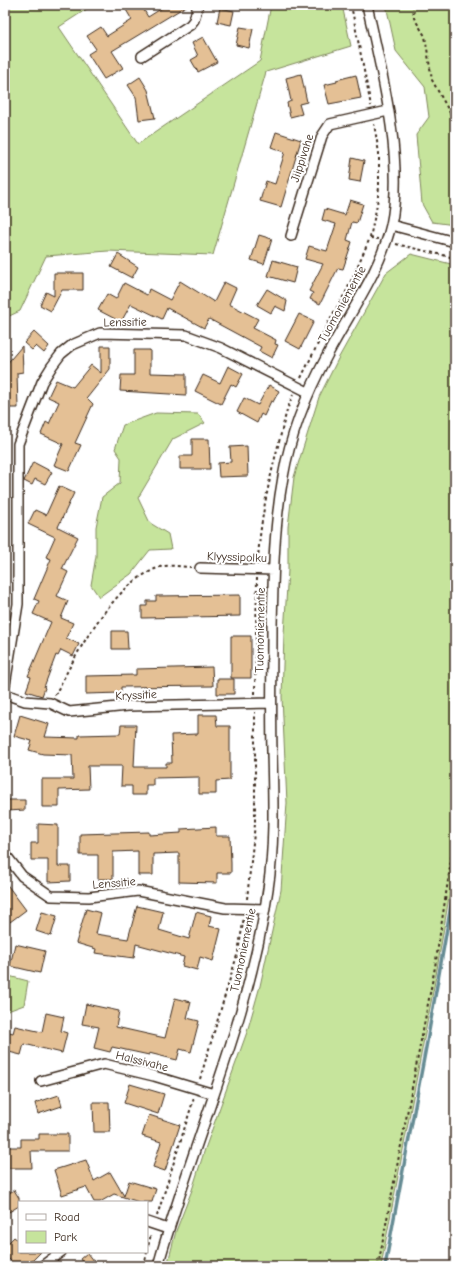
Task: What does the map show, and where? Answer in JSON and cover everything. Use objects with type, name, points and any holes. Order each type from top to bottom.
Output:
[{"type":"street","points":[[142,56],[190,25],[194,20],[198,5]]},
{"type":"street","name":"Tuomoniementie","points":[[158,1266],[168,1229],[236,1029],[249,983],[264,909],[272,849],[273,804],[271,703],[273,570],[283,475],[308,392],[376,269],[391,225],[395,187],[394,163],[388,111],[367,5]]},
{"type":"street","name":"Jiippivahe","points":[[291,236],[322,136],[326,128],[336,122],[388,111]]},
{"type":"street","points":[[391,225],[455,242]]},
{"type":"street","name":"Lenssitie","points":[[5,685],[18,604],[18,444],[42,382],[61,354],[72,345],[100,333],[186,335],[221,348],[274,373],[308,392]]},
{"type":"street","name":"Klyyssipolku","points":[[200,568],[273,570]]},
{"type":"street","name":"Kryssitie","points":[[5,694],[25,701],[50,703],[69,712],[128,706],[271,703]]},
{"type":"street","name":"Lenssitie","points":[[5,854],[22,876],[51,896],[89,897],[138,892],[225,908],[264,909]]},
{"type":"street","name":"Halssivahe","points":[[41,1081],[104,1064],[154,1076],[214,1094]]},
{"type":"street","points":[[148,1222],[168,1229]]},
{"type":"street","points":[[42,1266],[60,1253]]},
{"type":"path","points":[[413,5],[414,18],[425,36],[432,80],[455,122]]},
{"type":"path","points":[[370,238],[455,258]]},
{"type":"path","points":[[50,703],[98,619],[134,582],[161,566],[200,568]]},
{"type":"path","points":[[378,1266],[435,967],[455,834]]},
{"type":"path","points":[[144,1266],[147,1253]]},
{"type":"green space","points":[[5,5],[93,5],[59,27],[138,144],[260,61],[271,5],[342,5],[351,46],[266,72],[213,255],[108,251],[46,256],[20,311],[5,318]]},
{"type":"green space","points":[[386,5],[455,5],[455,225],[432,222],[422,204],[416,135],[429,117],[425,87],[396,51]]},
{"type":"green space","points":[[411,254],[455,265],[455,861],[435,981],[381,1266],[167,1266],[176,1231],[192,1190],[205,1149],[247,1032],[260,986],[281,890],[287,803],[282,697],[288,570],[288,527],[294,477],[319,397],[338,359],[386,273]]},
{"type":"green space","points":[[156,413],[198,414],[205,423],[173,439],[138,498],[150,523],[168,534],[171,549],[150,550],[131,574],[99,597],[91,585],[96,556],[96,527],[102,497],[120,483],[121,458],[115,449],[123,425]]},
{"type":"green space","points":[[5,975],[28,981],[24,1005],[5,1012]]},
{"type":"building","points":[[130,5],[141,5],[148,17],[167,5],[188,5],[112,51],[123,68],[104,79],[88,54],[96,49],[87,36],[101,27],[107,36],[132,20],[125,8]]},
{"type":"building","points":[[220,8],[234,11],[231,25],[217,22]]},
{"type":"building","points":[[240,27],[253,29],[249,48],[236,45]]},
{"type":"building","points":[[203,37],[217,62],[198,72],[191,60],[198,56],[192,43]]},
{"type":"building","points":[[301,74],[307,102],[299,104],[302,114],[290,117],[287,103],[291,101],[286,78]]},
{"type":"building","points":[[356,75],[361,98],[329,104],[324,85]]},
{"type":"building","points":[[140,77],[148,90],[155,118],[139,120],[136,97],[128,85]]},
{"type":"building","points":[[276,132],[301,140],[281,207],[260,201],[266,181],[275,184],[285,152],[271,147]]},
{"type":"building","points":[[352,158],[364,161],[360,182],[349,180]]},
{"type":"building","points":[[350,200],[363,204],[357,223],[352,222],[347,240],[352,242],[343,269],[338,268],[320,304],[310,299],[313,293],[309,291],[323,264],[305,259],[309,246],[327,251],[336,224],[322,220],[325,209],[345,215]]},
{"type":"building","points":[[259,235],[272,239],[264,264],[251,260]]},
{"type":"building","points":[[118,254],[138,267],[132,278],[111,267]]},
{"type":"building","points":[[273,260],[297,267],[293,283],[268,276]]},
{"type":"building","points":[[54,273],[83,273],[83,290],[62,290],[51,311],[40,305],[46,292],[54,296]]},
{"type":"building","points":[[180,281],[214,302],[224,282],[236,288],[229,304],[258,319],[253,328],[276,340],[275,344],[278,345],[272,358],[259,351],[261,347],[209,319],[204,328],[167,308],[162,319],[131,304],[121,322],[98,310],[107,294],[116,299],[124,283],[147,295],[149,289],[170,300]]},
{"type":"building","points":[[267,289],[287,301],[285,311],[275,306],[271,313],[257,305]]},
{"type":"building","points":[[299,314],[314,321],[300,349],[285,341]]},
{"type":"building","points":[[34,332],[49,346],[44,353],[36,346],[32,350],[24,343]]},
{"type":"building","points":[[22,346],[23,372],[17,373],[18,408],[5,408],[5,366]]},
{"type":"building","points":[[101,346],[110,346],[110,369],[87,398],[93,404],[75,443],[81,445],[69,471],[54,465],[63,444],[41,434],[46,422],[49,424],[59,402],[48,397],[56,380],[73,387],[91,365],[101,373]]},
{"type":"building","points":[[134,350],[150,350],[150,373],[186,374],[186,395],[120,391],[121,375],[134,375]]},
{"type":"building","points":[[228,366],[243,374],[236,387],[231,384],[221,404],[195,391],[203,375],[220,383]]},
{"type":"building","points":[[269,385],[279,391],[273,402],[271,401],[264,416],[261,414],[257,423],[237,412],[244,398],[258,405]]},
{"type":"building","points":[[192,439],[209,439],[210,469],[180,469],[180,456],[192,456]]},
{"type":"building","points":[[247,446],[248,476],[219,477],[218,463],[231,462],[230,447]]},
{"type":"building","points":[[33,462],[52,472],[45,484],[35,479],[32,485],[24,481]]},
{"type":"building","points":[[59,486],[74,493],[58,527],[78,537],[62,569],[68,572],[57,596],[68,601],[61,618],[73,623],[66,638],[79,644],[73,656],[61,650],[58,656],[56,655],[42,696],[26,691],[31,677],[28,676],[51,622],[33,614],[39,601],[34,599],[51,559],[46,557],[55,537],[28,524],[35,510],[46,515]]},
{"type":"building","points":[[240,595],[240,616],[142,618],[142,606],[147,606],[147,601],[156,601],[156,596]]},
{"type":"building","points":[[112,631],[127,631],[128,649],[112,649]]},
{"type":"building","points":[[231,636],[251,636],[251,678],[231,678]]},
{"type":"building","points":[[212,667],[213,686],[121,687],[121,693],[86,694],[86,676],[136,675],[136,669]]},
{"type":"building","points":[[217,679],[234,679],[234,694],[217,694]]},
{"type":"building","points":[[20,715],[49,724],[45,737],[79,738],[79,735],[120,734],[121,725],[136,725],[134,767],[166,767],[166,763],[172,763],[171,735],[198,734],[198,715],[216,715],[217,726],[230,726],[230,780],[216,781],[216,794],[199,794],[199,777],[153,778],[153,785],[146,785],[146,795],[132,795],[132,786],[121,786],[122,766],[88,766],[89,789],[59,790],[59,807],[42,807],[42,779],[73,779],[72,755],[43,754],[29,750],[32,741],[14,736]]},
{"type":"building","points":[[7,800],[25,800],[25,810],[7,811]]},
{"type":"building","points":[[38,824],[58,825],[58,866],[70,866],[70,881],[48,882],[48,860],[31,860],[31,843],[38,843]]},
{"type":"building","points":[[216,827],[216,836],[230,836],[231,863],[231,873],[217,873],[217,883],[179,882],[179,853],[153,854],[153,875],[138,875],[138,851],[113,852],[113,879],[98,879],[98,855],[80,855],[80,834],[149,832],[149,835],[181,833],[181,829]]},
{"type":"building","points":[[5,882],[26,910],[10,922],[5,915]]},
{"type":"building","points":[[137,906],[163,912],[159,930],[189,939],[196,912],[211,916],[209,926],[221,929],[213,961],[200,957],[197,970],[182,966],[184,957],[136,944],[134,958],[95,953],[96,949],[76,943],[86,909],[101,913],[96,934],[128,939]]},
{"type":"building","points":[[42,912],[57,916],[51,936],[36,931]]},
{"type":"building","points":[[15,944],[45,951],[40,973],[10,966]]},
{"type":"building","points":[[175,998],[191,1002],[187,1018],[199,1021],[191,1052],[180,1049],[177,1060],[149,1053],[149,1055],[112,1047],[110,1052],[94,1048],[99,1027],[82,1024],[86,1004],[119,1011],[116,1027],[165,1038]]},
{"type":"building","points":[[46,1013],[64,1017],[61,1031],[67,1033],[62,1053],[24,1044],[21,1055],[5,1051],[5,1031],[13,1033],[15,1026],[42,1032]]},
{"type":"building","points":[[130,1084],[164,1094],[158,1114],[124,1103]]},
{"type":"building","points":[[59,1095],[62,1106],[38,1114],[35,1103]]},
{"type":"building","points":[[93,1102],[109,1102],[110,1132],[94,1132]]},
{"type":"building","points":[[149,1115],[180,1125],[165,1171],[153,1167],[161,1142],[142,1136]]},
{"type":"building","points":[[39,1134],[68,1134],[68,1151],[31,1151],[32,1168],[5,1168],[5,1147],[21,1147],[21,1139],[39,1139]]},
{"type":"building","points":[[86,1160],[94,1181],[110,1172],[124,1196],[129,1181],[156,1189],[152,1202],[136,1201],[114,1194],[102,1201],[93,1201],[86,1187],[62,1195],[54,1170]]},
{"type":"building","points":[[14,1190],[19,1198],[18,1207],[9,1212],[5,1206],[5,1196]]},
{"type":"building","points":[[14,1237],[18,1240],[18,1253],[40,1253],[27,1266],[16,1266],[5,1255],[5,1246]]},
{"type":"building","points":[[87,1253],[97,1266],[85,1266],[80,1259]]},
{"type":"waterway","points":[[385,1266],[455,883]]}]
